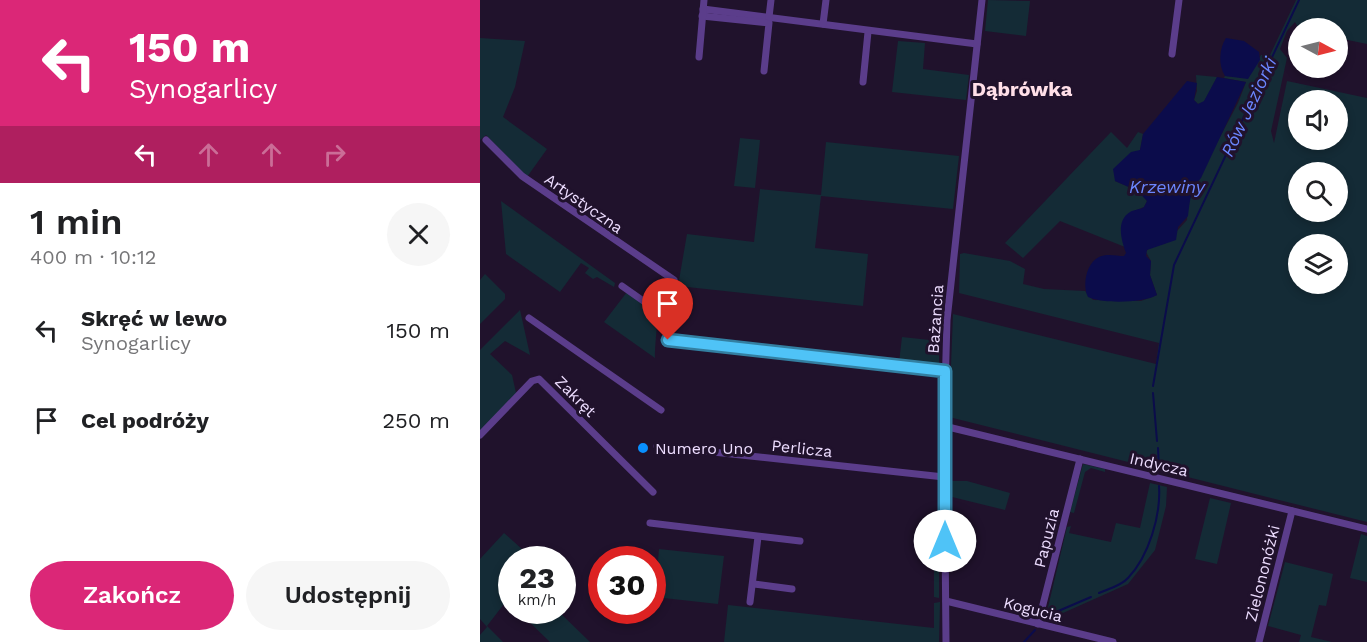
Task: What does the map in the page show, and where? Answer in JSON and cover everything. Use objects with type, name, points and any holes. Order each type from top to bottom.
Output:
[{"type":"street","points":[[699,57],[704,0]]},
{"type":"street","points":[[769,17],[771,0]]},
{"type":"street","points":[[823,24],[826,0]]},
{"type":"street","name":"Bażancia","points":[[946,642],[944,426],[948,308],[982,0]]},
{"type":"street","points":[[1172,54],[1179,0]]},
{"type":"street","points":[[703,12],[769,17],[864,29],[868,32],[977,44]]},
{"type":"street","points":[[703,12],[769,23],[764,71]]},
{"type":"street","points":[[863,82],[868,32]]},
{"type":"street","name":"Artystyczna","points":[[486,140],[522,176],[674,280]]},
{"type":"street","points":[[622,286],[658,312],[671,317]]},
{"type":"street","points":[[529,318],[661,410]]},
{"type":"street","points":[[668,340],[945,371]]},
{"type":"street","name":"Zakręt","points":[[480,435],[532,381],[539,379],[653,492]]},
{"type":"street","name":"Indycza","points":[[944,426],[1367,529]]},
{"type":"street","name":"Perlicza","points":[[657,446],[944,477]]},
{"type":"street","name":"Papuzia","points":[[1038,624],[1080,459]]},
{"type":"street","name":"Zielononóżki","points":[[1259,642],[1292,511]]},
{"type":"street","points":[[650,523],[800,541]]},
{"type":"street","points":[[750,602],[758,537]]},
{"type":"street","points":[[754,584],[792,589]]},
{"type":"street","name":"Kogucia","points":[[946,601],[1113,642]]},
{"type":"shaded area","points":[[988,0],[1030,1],[1026,36],[985,31]]},
{"type":"shaded area","points":[[1296,0],[1367,0],[1367,44],[1348,40],[1348,18],[1288,18],[1288,30],[1280,49],[1287,58],[1271,131],[1274,143],[1287,81],[1329,90],[1288,90],[1288,150],[1348,150],[1348,94],[1367,98],[1367,522],[949,417],[953,314],[1156,364],[1159,343],[959,293],[960,254],[1010,261],[1025,269],[1023,284],[1044,289],[1085,291],[1093,300],[1141,301],[1157,295],[1150,275],[1151,261],[1146,252],[1149,248],[1166,243],[1187,220],[1188,202],[1195,184],[1238,103],[1246,82],[1224,78],[1225,76],[1248,78],[1261,55],[1270,55]]},
{"type":"shaded area","points":[[480,38],[525,41],[515,87],[503,117],[547,149],[527,177],[486,135],[480,140]]},
{"type":"shaded area","points":[[898,41],[925,43],[923,69],[969,75],[966,100],[892,92]]},
{"type":"shaded area","points":[[1196,75],[1217,77],[1204,102],[1198,104],[1194,100],[1197,91]]},
{"type":"shaded area","points":[[1111,132],[1127,148],[1138,132],[1143,134],[1140,150],[1115,181],[1138,191],[1147,201],[1144,207],[1134,211],[1125,247],[1060,221],[1023,258],[1005,243]]},
{"type":"shaded area","points":[[740,138],[760,140],[755,188],[734,186]]},
{"type":"shaded area","points":[[826,142],[959,156],[953,209],[821,196],[815,248],[868,254],[863,306],[678,286],[687,234],[754,242],[760,189],[821,195]]},
{"type":"shaded area","points":[[501,201],[615,283],[614,287],[597,277],[593,279],[585,273],[589,268],[581,263],[560,292],[506,254]]},
{"type":"shaded area","points":[[485,274],[505,294],[505,299],[480,324],[480,280]]},
{"type":"shaded area","points":[[627,292],[648,307],[656,318],[655,358],[604,322]]},
{"type":"shaded area","points":[[520,310],[530,355],[505,341],[490,354],[512,375],[516,393],[480,431],[480,350]]},
{"type":"shaded area","points":[[902,337],[939,341],[939,368],[899,363]]},
{"type":"shaded area","points":[[1083,464],[1105,469],[1105,472],[1091,468],[1085,472],[1074,513],[1070,512]]},
{"type":"shaded area","points":[[948,481],[967,481],[1010,493],[1005,510],[948,496]]},
{"type":"shaded area","points":[[1150,483],[1167,487],[1166,506],[1155,550],[1128,584],[1063,613],[1053,622],[1045,620],[1067,527],[1071,526],[1069,533],[1111,542],[1116,523],[1140,528]]},
{"type":"shaded area","points":[[1210,498],[1231,503],[1217,564],[1195,559]]},
{"type":"shaded area","points":[[504,533],[519,546],[498,546],[498,612],[487,626],[503,642],[480,642],[480,635],[487,627],[480,619],[480,559]]},
{"type":"shaded area","points":[[1361,534],[1367,536],[1367,582],[1350,578]]},
{"type":"shaded area","points":[[666,550],[724,556],[718,604],[666,598]]},
{"type":"shaded area","points":[[939,550],[939,598],[934,597],[934,551]]},
{"type":"shaded area","points":[[1285,562],[1333,574],[1326,606],[1319,605],[1311,637],[1332,642],[1299,642],[1301,635],[1268,626]]},
{"type":"shaded area","points":[[940,602],[939,642],[724,642],[728,605],[934,628],[934,603]]},
{"type":"shaded area","points":[[531,624],[571,624],[590,642],[550,642]]},
{"type":"water","points":[[1226,38],[1244,41],[1259,52],[1260,60],[1248,79],[1225,76],[1220,57]]},
{"type":"water","name":"Krzewiny","points":[[1217,77],[1246,82],[1193,191],[1188,216],[1178,227],[1176,240],[1147,250],[1146,256],[1151,261],[1150,275],[1157,295],[1143,300],[1123,302],[1103,301],[1088,297],[1085,281],[1091,264],[1102,256],[1124,256],[1126,253],[1121,232],[1122,221],[1130,212],[1144,207],[1147,201],[1138,191],[1115,181],[1113,169],[1131,152],[1140,150],[1143,134],[1187,81],[1197,83],[1194,100],[1198,104],[1204,101]]},
{"type":"waterway","name":"Rów Jeziorki","points":[[1153,386],[1174,265],[1299,0]]},
{"type":"waterway","name":"Rów Jeziorki","points":[[1153,393],[1157,441]]},
{"type":"waterway","name":"Rów Jeziorki","points":[[1158,448],[1159,468]]},
{"type":"waterway","name":"Rów Jeziorki","points":[[1099,593],[1125,581],[1142,558],[1156,522],[1159,486]]},
{"type":"waterway","name":"Rów Jeziorki","points":[[1050,618],[1056,612],[1091,597]]},
{"type":"waterway","name":"Rów Jeziorki","points":[[1024,642],[1035,630]]},
{"type":"place","name":"Numero Uno","points":[[643,448]]},
{"type":"district","name":"Dąbrówka","points":[[1022,89]]},
{"type":"route","points":[[668,340],[945,371],[945,541]]}]
